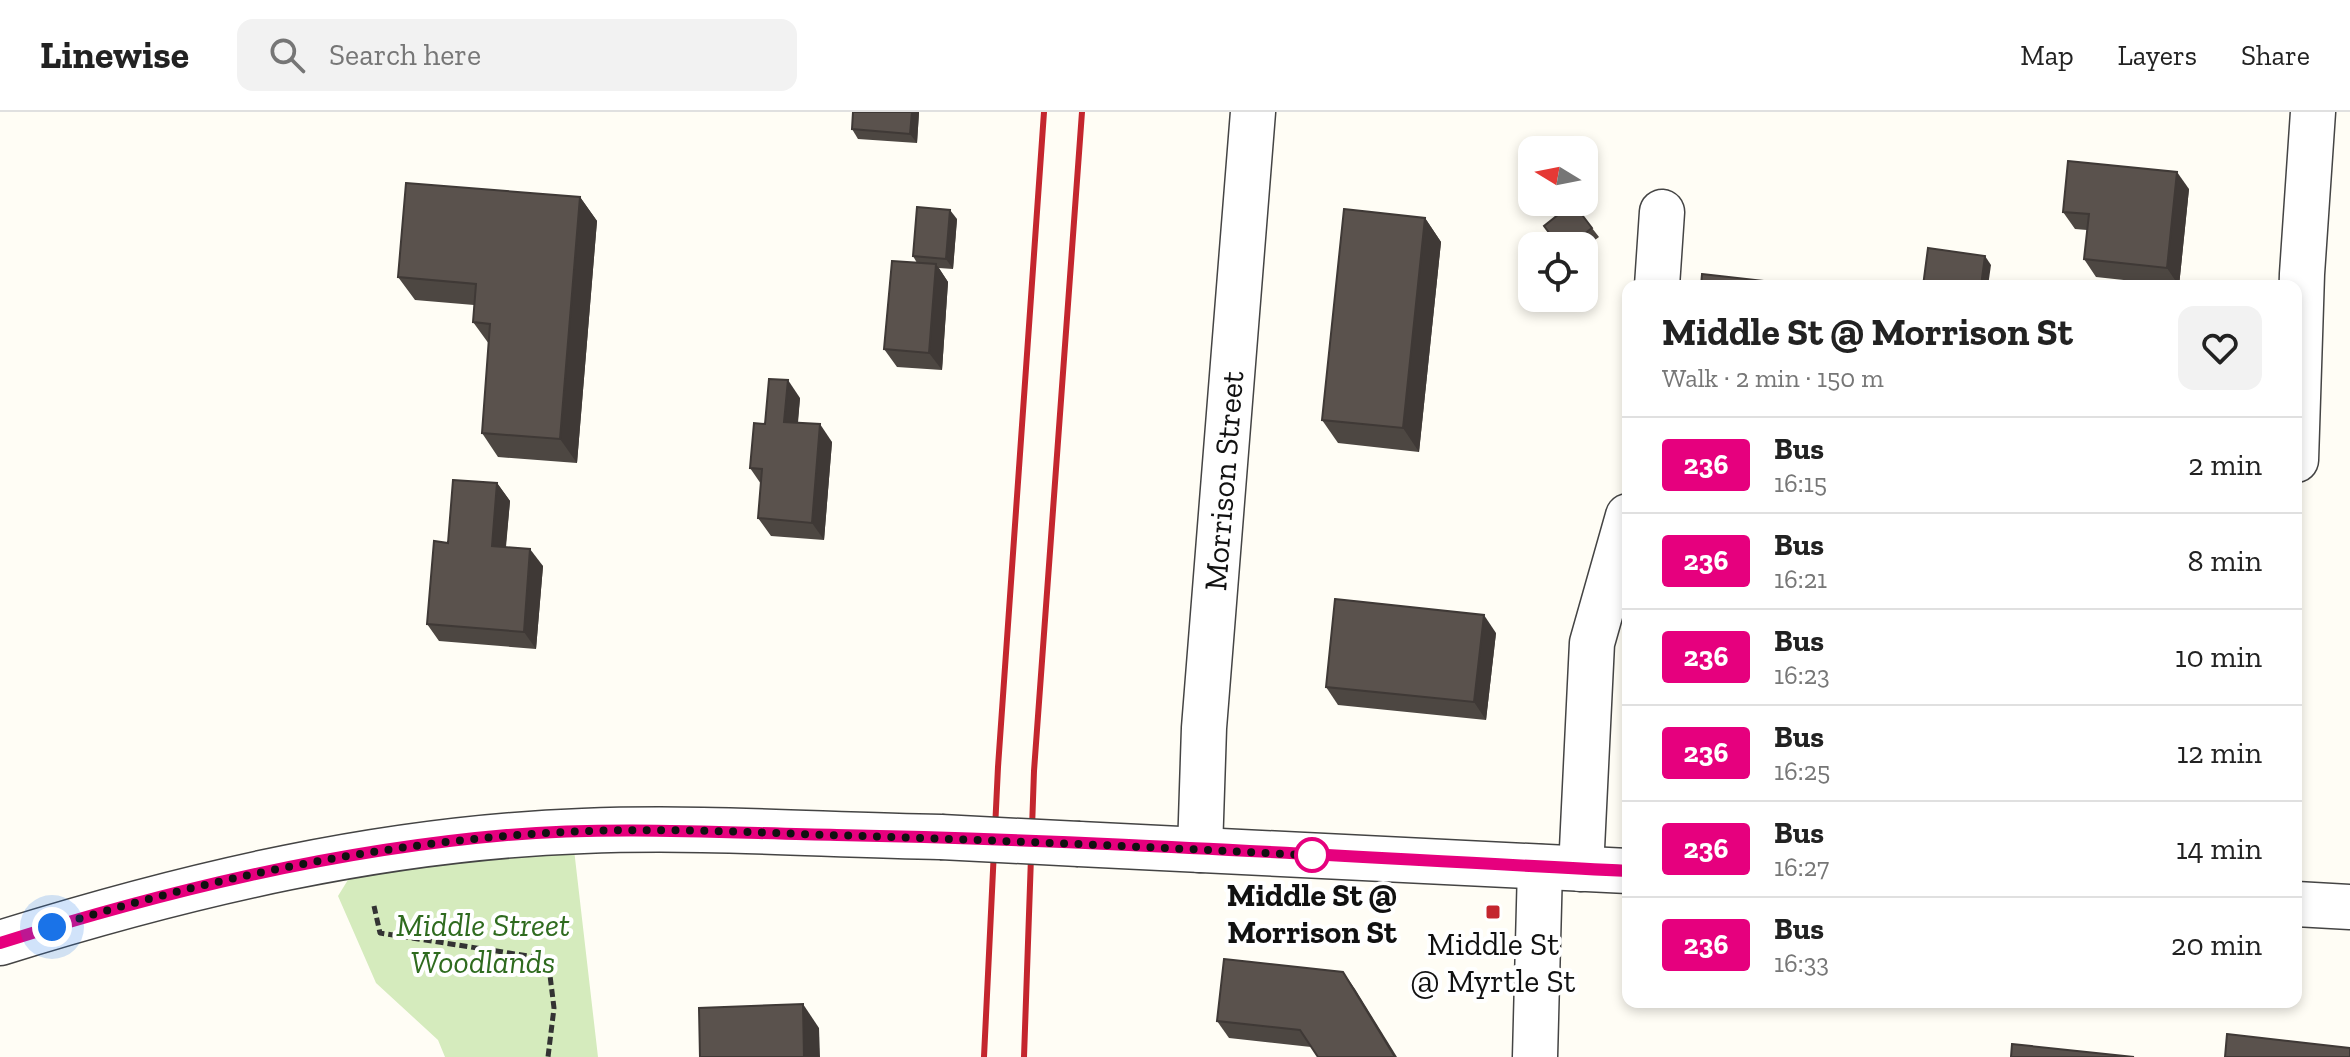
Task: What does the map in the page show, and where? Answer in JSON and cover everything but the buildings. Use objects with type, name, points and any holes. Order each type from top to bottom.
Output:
[{"type":"street","name":"Morrison Street","points":[[1200,850],[1204,728],[1253,112]]},
{"type":"street","points":[[2302,280],[2313,112]]},
{"type":"street","points":[[1657,280],[1662,212]]},
{"type":"street","points":[[1535,1057],[1592,643],[1622,537]]},
{"type":"street","points":[[0,943],[220,881],[364,854],[505,836],[580,831],[699,830],[941,837],[1622,871]]},
{"type":"street","points":[[2302,904],[2350,907]]},
{"type":"path","points":[[364,854],[380,933],[548,959],[554,1008],[548,1057]]},
{"type":"green space","name":"Middle Street Woodlands","points":[[572,832],[598,1057],[445,1057],[438,1040],[376,983],[338,896],[364,854]]},
{"type":"railway","points":[[984,1057],[998,767],[1044,112]]},
{"type":"railway","points":[[1024,1057],[1034,771],[1082,112]]},
{"type":"bus line","name":"236","points":[[0,943],[220,881],[433,844],[580,831],[658,829],[941,837],[1622,871]]},
{"type":"place","name":"Middle St @ Morrison St","points":[[1312,855]]},
{"type":"place","name":"Middle St @ Myrtle St","points":[[1493,912]]},
{"type":"route","points":[[52,927],[220,881],[294,866],[433,844],[580,831],[658,829],[941,837],[1324,856],[1312,855]]}]
